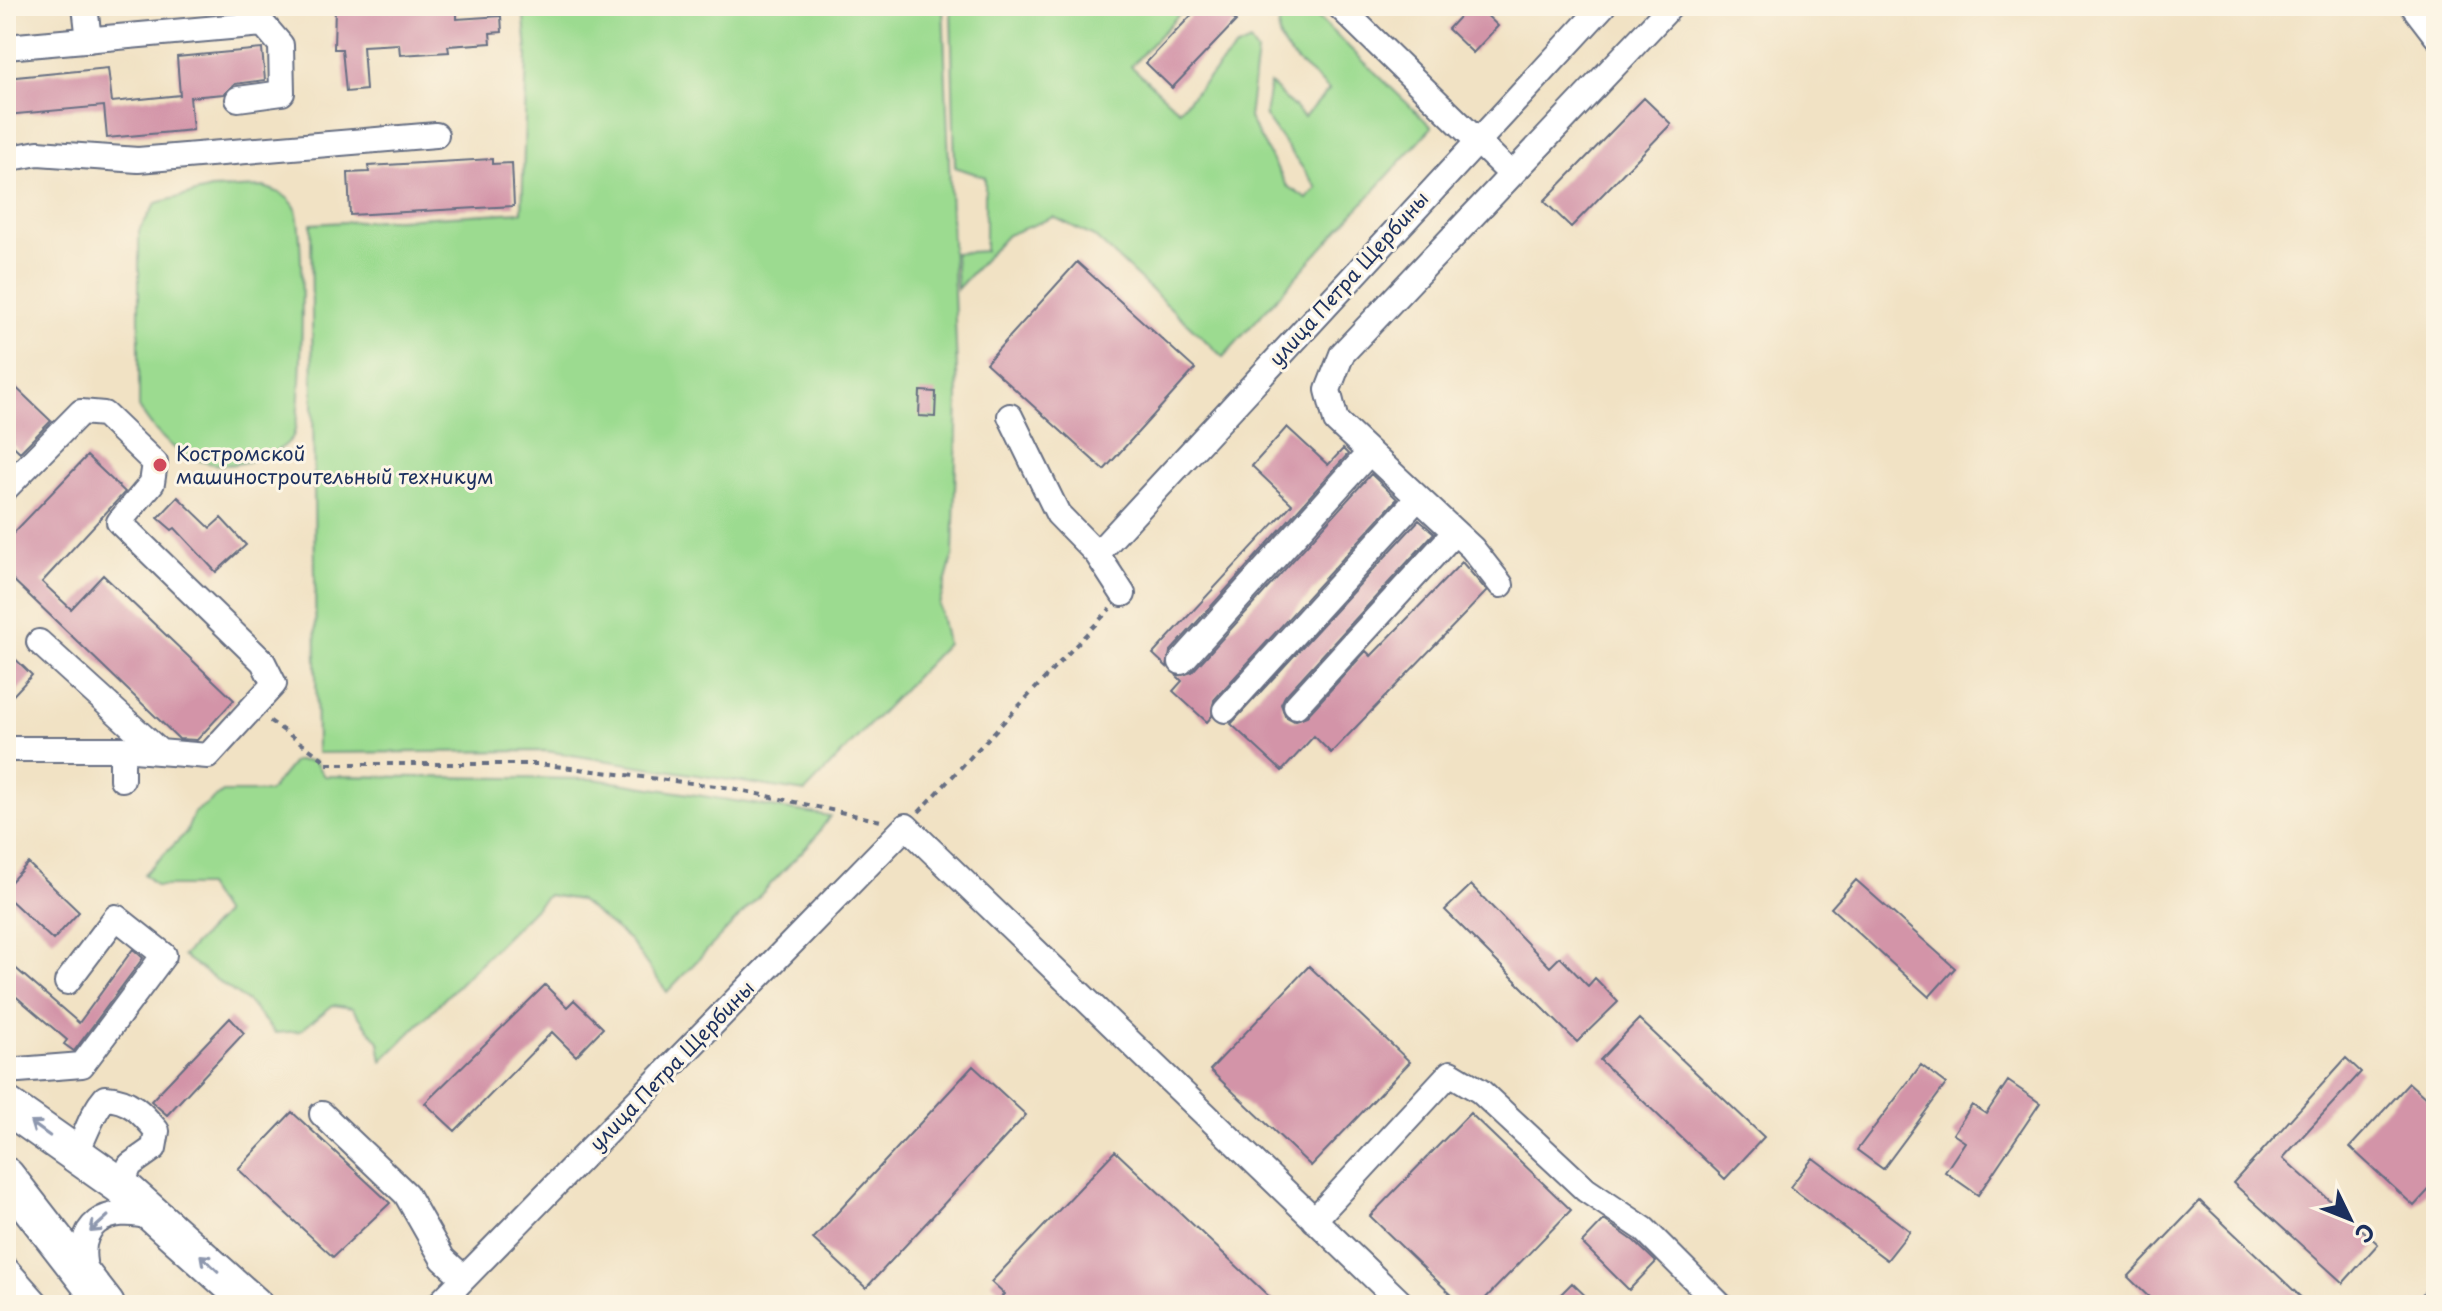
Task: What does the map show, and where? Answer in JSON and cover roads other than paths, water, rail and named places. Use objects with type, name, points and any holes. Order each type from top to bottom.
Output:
[{"type":"highway","points":[[6,1105],[121,1186],[164,1221],[254,1305]]},
{"type":"highway","points":[[6,1176],[98,1296]]},
{"type":"street","points":[[85,6],[89,40]]},
{"type":"street","points":[[1339,6],[1511,174]]},
{"type":"street","name":"улица Петра Щербины","points":[[1097,554],[1603,6]]},
{"type":"street","points":[[1501,585],[1455,532],[1336,421],[1328,390],[1342,354],[1671,6]]},
{"type":"street","points":[[2413,6],[2436,36]]},
{"type":"street","points":[[6,47],[263,24],[281,45],[282,93],[238,99]]},
{"type":"street","points":[[6,159],[38,153],[138,160],[436,135]]},
{"type":"street","points":[[6,488],[81,412],[104,414],[155,463],[152,483],[119,522],[263,662],[274,684],[208,756],[122,749],[6,749]]},
{"type":"street","points":[[1010,416],[1058,514],[1097,554],[1123,594]]},
{"type":"street","points":[[1181,662],[1369,453]]},
{"type":"street","points":[[1225,710],[1418,498]]},
{"type":"street","points":[[1296,706],[1455,532]]},
{"type":"street","points":[[39,642],[159,751]]},
{"type":"street","points":[[122,749],[122,779]]},
{"type":"street","name":"улица Петра Щербины","points":[[438,1305],[906,826],[1314,1220]]},
{"type":"street","points":[[6,1071],[82,1065],[164,955],[116,917],[67,982]]},
{"type":"street","points":[[1403,1305],[1314,1220],[1450,1073],[1480,1091],[1586,1190],[1644,1229],[1720,1305]]},
{"type":"street","points":[[75,1154],[88,1133],[92,1112],[105,1098],[119,1098],[139,1110],[157,1131],[154,1148],[130,1165],[121,1186]]},
{"type":"street","points":[[322,1114],[406,1194],[443,1259],[464,1278]]},
{"type":"street","points":[[98,1296],[80,1252],[90,1231],[108,1215],[133,1212],[164,1221]]},
{"type":"street","points":[[6,1269],[38,1305]]},
{"type":"street","points":[[2430,1305],[2436,1298]]},
{"type":"place","name":"Костромской машиностроительный техникум","points":[[160,465]]}]
